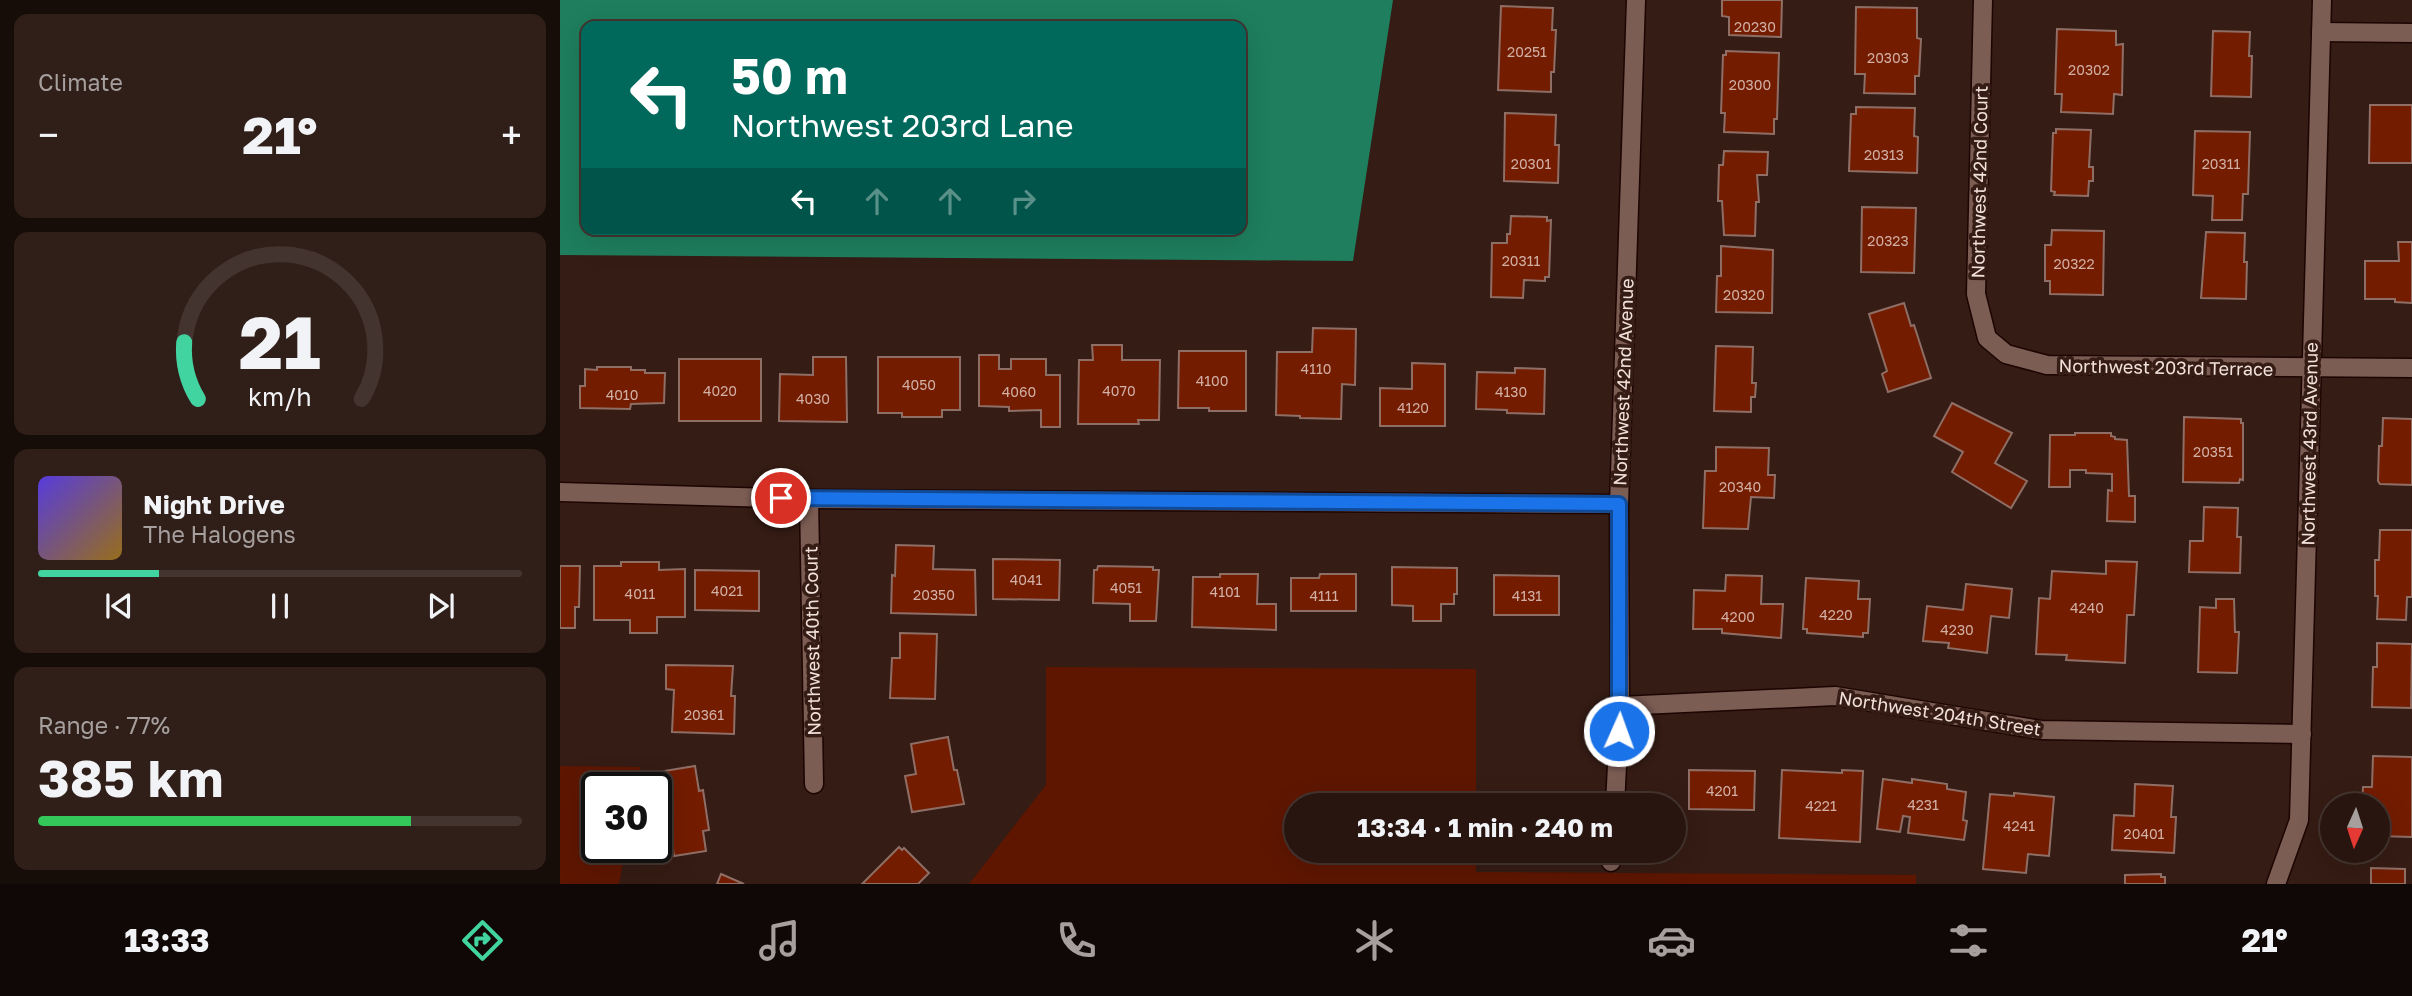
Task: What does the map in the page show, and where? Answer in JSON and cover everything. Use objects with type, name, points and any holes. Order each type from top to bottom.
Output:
[{"type":"street","name":"Northwest 42nd Avenue","points":[[1616,793],[1620,706],[1619,504],[1636,0]]},
{"type":"street","name":"Northwest 42nd Court","points":[[1983,0],[1976,294],[1987,338],[2006,354]]},
{"type":"street","name":"Northwest 43rd Avenue","points":[[2276,884],[2299,820],[2322,0]]},
{"type":"street","points":[[2321,32],[2412,33]]},
{"type":"street","name":"Northwest 203rd Terrace","points":[[2006,354],[2047,365],[2412,368]]},
{"type":"street","points":[[560,492],[809,499],[1619,504]]},
{"type":"street","name":"Northwest 40th Court","points":[[809,499],[814,784]]},
{"type":"street","name":"Northwest 204th Street","points":[[1620,706],[1835,696],[2041,730],[2302,734]]},
{"type":"shaded area","points":[[560,0],[1393,0],[1353,261],[560,255]]},
{"type":"shaded area","points":[[1046,667],[1476,669],[1476,793],[1284,793],[1284,863],[1476,863],[1476,872],[1916,875],[1916,884],[969,884],[1046,785]]},
{"type":"shaded area","points":[[560,766],[640,767],[639,772],[581,772],[581,863],[623,863],[619,884],[560,884]]},
{"type":"building","points":[[1722,0],[1782,0],[1781,37],[1729,35],[1729,17],[1722,16]]},
{"type":"building","points":[[1501,6],[1553,8],[1552,30],[1556,30],[1551,92],[1498,90]]},
{"type":"building","points":[[1856,7],[1917,8],[1917,38],[1921,39],[1915,94],[1864,93],[1865,74],[1855,74]]},
{"type":"building","points":[[2057,29],[2116,31],[2116,45],[2123,44],[2122,95],[2114,94],[2113,114],[2061,112],[2062,94],[2055,94]]},
{"type":"building","points":[[2213,31],[2250,32],[2251,97],[2211,96]]},
{"type":"building","points":[[1726,51],[1779,53],[1774,134],[1724,132],[1725,113],[1721,113],[1723,55],[1726,55]]},
{"type":"building","points":[[2370,105],[2412,105],[2412,163],[2369,163]]},
{"type":"building","points":[[1856,107],[1915,108],[1914,136],[1918,137],[1917,173],[1849,171],[1851,114],[1856,114]]},
{"type":"building","points":[[1505,113],[1556,115],[1555,145],[1559,145],[1558,183],[1504,181]]},
{"type":"building","points":[[2056,129],[2091,130],[2089,167],[2093,167],[2093,181],[2089,181],[2088,196],[2054,195],[2055,192],[2051,191],[2053,133],[2056,133]]},
{"type":"building","points":[[2195,131],[2250,132],[2248,194],[2243,194],[2242,220],[2212,220],[2213,196],[2193,195]]},
{"type":"building","points":[[1724,151],[1768,152],[1767,175],[1757,175],[1759,202],[1756,202],[1755,236],[1724,235],[1722,201],[1718,201],[1719,165],[1723,165]]},
{"type":"building","points":[[1862,207],[1916,208],[1914,273],[1861,272]]},
{"type":"building","points":[[1511,216],[1547,217],[1547,221],[1551,220],[1549,277],[1545,277],[1545,281],[1524,280],[1523,298],[1491,297],[1492,243],[1507,243]]},
{"type":"building","points":[[2052,230],[2104,231],[2103,295],[2050,294],[2050,281],[2045,281],[2045,245],[2051,245]]},
{"type":"building","points":[[2206,232],[2245,233],[2246,299],[2201,298]]},
{"type":"building","points":[[2398,242],[2412,242],[2412,303],[2395,302],[2395,299],[2365,299],[2365,261],[2399,261]]},
{"type":"building","points":[[1721,246],[1773,250],[1772,313],[1716,312],[1717,276],[1721,276]]},
{"type":"building","points":[[1904,303],[1931,378],[1888,392],[1882,374],[1887,371],[1869,314]]},
{"type":"building","points":[[1313,328],[1356,329],[1355,385],[1342,384],[1341,419],[1276,415],[1277,352],[1312,352]]},
{"type":"building","points":[[1092,345],[1122,345],[1122,360],[1160,360],[1159,420],[1138,420],[1139,424],[1078,424],[1079,360],[1093,360]]},
{"type":"building","points":[[1716,346],[1753,347],[1752,383],[1756,383],[1755,397],[1751,397],[1751,412],[1714,411]]},
{"type":"building","points":[[1179,351],[1246,351],[1246,411],[1178,408]]},
{"type":"building","points":[[979,355],[999,355],[999,369],[1011,369],[1011,359],[1046,359],[1046,375],[1060,375],[1060,427],[1041,427],[1041,410],[1009,411],[1009,407],[979,406]]},
{"type":"building","points":[[813,357],[846,357],[847,422],[779,421],[780,374],[813,375]]},
{"type":"building","points":[[878,357],[960,357],[960,410],[942,410],[942,417],[902,417],[902,413],[878,413]]},
{"type":"building","points":[[679,359],[761,359],[761,421],[679,421]]},
{"type":"building","points":[[1412,363],[1445,364],[1445,426],[1380,426],[1380,388],[1412,389]]},
{"type":"building","points":[[597,367],[631,367],[631,370],[645,370],[645,373],[665,373],[664,403],[631,404],[630,409],[580,408],[580,386],[585,386],[585,369],[597,370]]},
{"type":"building","points":[[1515,368],[1545,369],[1544,414],[1476,409],[1477,372],[1515,373]]},
{"type":"building","points":[[1952,403],[2012,433],[1995,463],[2027,481],[2011,508],[1952,472],[1963,452],[1934,436]]},
{"type":"building","points":[[2184,417],[2241,419],[2243,480],[2240,479],[2239,483],[2183,482]]},
{"type":"building","points":[[2383,418],[2412,419],[2412,485],[2380,484],[2378,481]]},
{"type":"building","points":[[2111,433],[2115,439],[2127,440],[2129,496],[2135,496],[2135,522],[2107,521],[2108,490],[2112,491],[2112,474],[2070,470],[2070,487],[2049,487],[2050,435]]},
{"type":"building","points":[[1716,447],[1769,448],[1768,475],[1775,475],[1774,498],[1751,497],[1748,529],[1703,528],[1705,471],[1716,471]]},
{"type":"building","points":[[2204,507],[2238,508],[2237,537],[2241,537],[2240,573],[2189,572],[2190,541],[2203,541]]},
{"type":"building","points":[[2380,530],[2412,530],[2412,597],[2407,597],[2406,620],[2377,619],[2375,560],[2379,560]]},
{"type":"building","points":[[896,545],[934,546],[933,569],[975,570],[976,615],[891,613]]},
{"type":"building","points":[[993,559],[1060,560],[1059,600],[993,599]]},
{"type":"building","points":[[2106,561],[2137,562],[2134,615],[2127,615],[2125,663],[2066,660],[2067,655],[2036,654],[2039,598],[2050,599],[2052,571],[2106,574]]},
{"type":"building","points":[[621,562],[659,562],[659,570],[685,569],[685,617],[657,617],[657,633],[630,633],[630,620],[594,620],[594,566],[621,566]]},
{"type":"building","points":[[560,566],[580,566],[579,607],[575,607],[575,628],[560,628]]},
{"type":"building","points":[[1098,566],[1153,567],[1153,570],[1159,570],[1156,621],[1130,621],[1130,604],[1093,603],[1094,570],[1097,570]]},
{"type":"building","points":[[1392,567],[1457,568],[1457,594],[1454,594],[1454,604],[1441,604],[1441,621],[1413,621],[1413,606],[1392,605]]},
{"type":"building","points":[[695,570],[759,571],[759,611],[695,610]]},
{"type":"building","points":[[1220,574],[1258,574],[1257,604],[1276,604],[1276,630],[1192,627],[1193,577],[1220,577]]},
{"type":"building","points":[[1320,574],[1356,574],[1356,611],[1291,611],[1291,578],[1319,578]]},
{"type":"building","points":[[1494,575],[1559,576],[1559,615],[1494,615]]},
{"type":"building","points":[[1726,575],[1762,576],[1761,604],[1783,604],[1781,638],[1722,633],[1722,629],[1693,629],[1694,590],[1725,591]]},
{"type":"building","points":[[1806,578],[1859,581],[1858,599],[1870,599],[1868,633],[1863,633],[1863,637],[1807,633],[1807,629],[1803,629]]},
{"type":"building","points":[[1966,584],[2012,589],[2009,618],[1991,616],[1987,653],[1948,648],[1949,643],[1923,641],[1927,606],[1963,610]]},
{"type":"building","points":[[2216,599],[2234,599],[2235,632],[2239,632],[2237,673],[2198,672],[2200,607],[2216,608]]},
{"type":"building","points":[[900,633],[937,634],[935,699],[890,698],[892,658],[900,658]]},
{"type":"building","points":[[2377,643],[2412,644],[2411,708],[2372,707],[2373,667],[2377,667]]},
{"type":"building","points":[[666,665],[733,666],[731,696],[735,696],[734,734],[672,732],[674,690],[666,689]]},
{"type":"building","points":[[948,737],[964,804],[912,812],[905,776],[916,774],[911,744]]},
{"type":"building","points":[[2373,756],[2412,757],[2412,837],[2390,836],[2390,793],[2363,793],[2363,787],[2372,787]]},
{"type":"building","points":[[695,766],[699,791],[703,790],[709,830],[703,831],[706,851],[674,856],[672,772],[658,772]]},
{"type":"building","points":[[1689,770],[1755,771],[1754,810],[1689,809]]},
{"type":"building","points":[[1782,770],[1842,773],[1842,770],[1863,771],[1860,842],[1779,838]]},
{"type":"building","points":[[1883,779],[1912,783],[1912,779],[1947,784],[1947,789],[1966,792],[1963,820],[1967,821],[1964,840],[1908,833],[1910,817],[1903,816],[1900,832],[1877,829]]},
{"type":"building","points":[[2135,784],[2173,786],[2171,817],[2176,817],[2174,853],[2112,850],[2114,815],[2134,816]]},
{"type":"building","points":[[2014,793],[2054,797],[2049,856],[2028,854],[2026,873],[1983,869],[1990,794],[2014,796]]},
{"type":"building","points":[[899,847],[902,850],[904,848],[929,873],[918,884],[862,884]]},
{"type":"building","points":[[2371,868],[2405,869],[2405,884],[2371,884]]},
{"type":"building","points":[[721,874],[744,884],[717,884]]},
{"type":"building","points":[[2161,874],[2161,877],[2165,877],[2165,884],[2125,884],[2125,875]]},
{"type":"route","points":[[781,498],[1619,504],[1619,731]]}]
